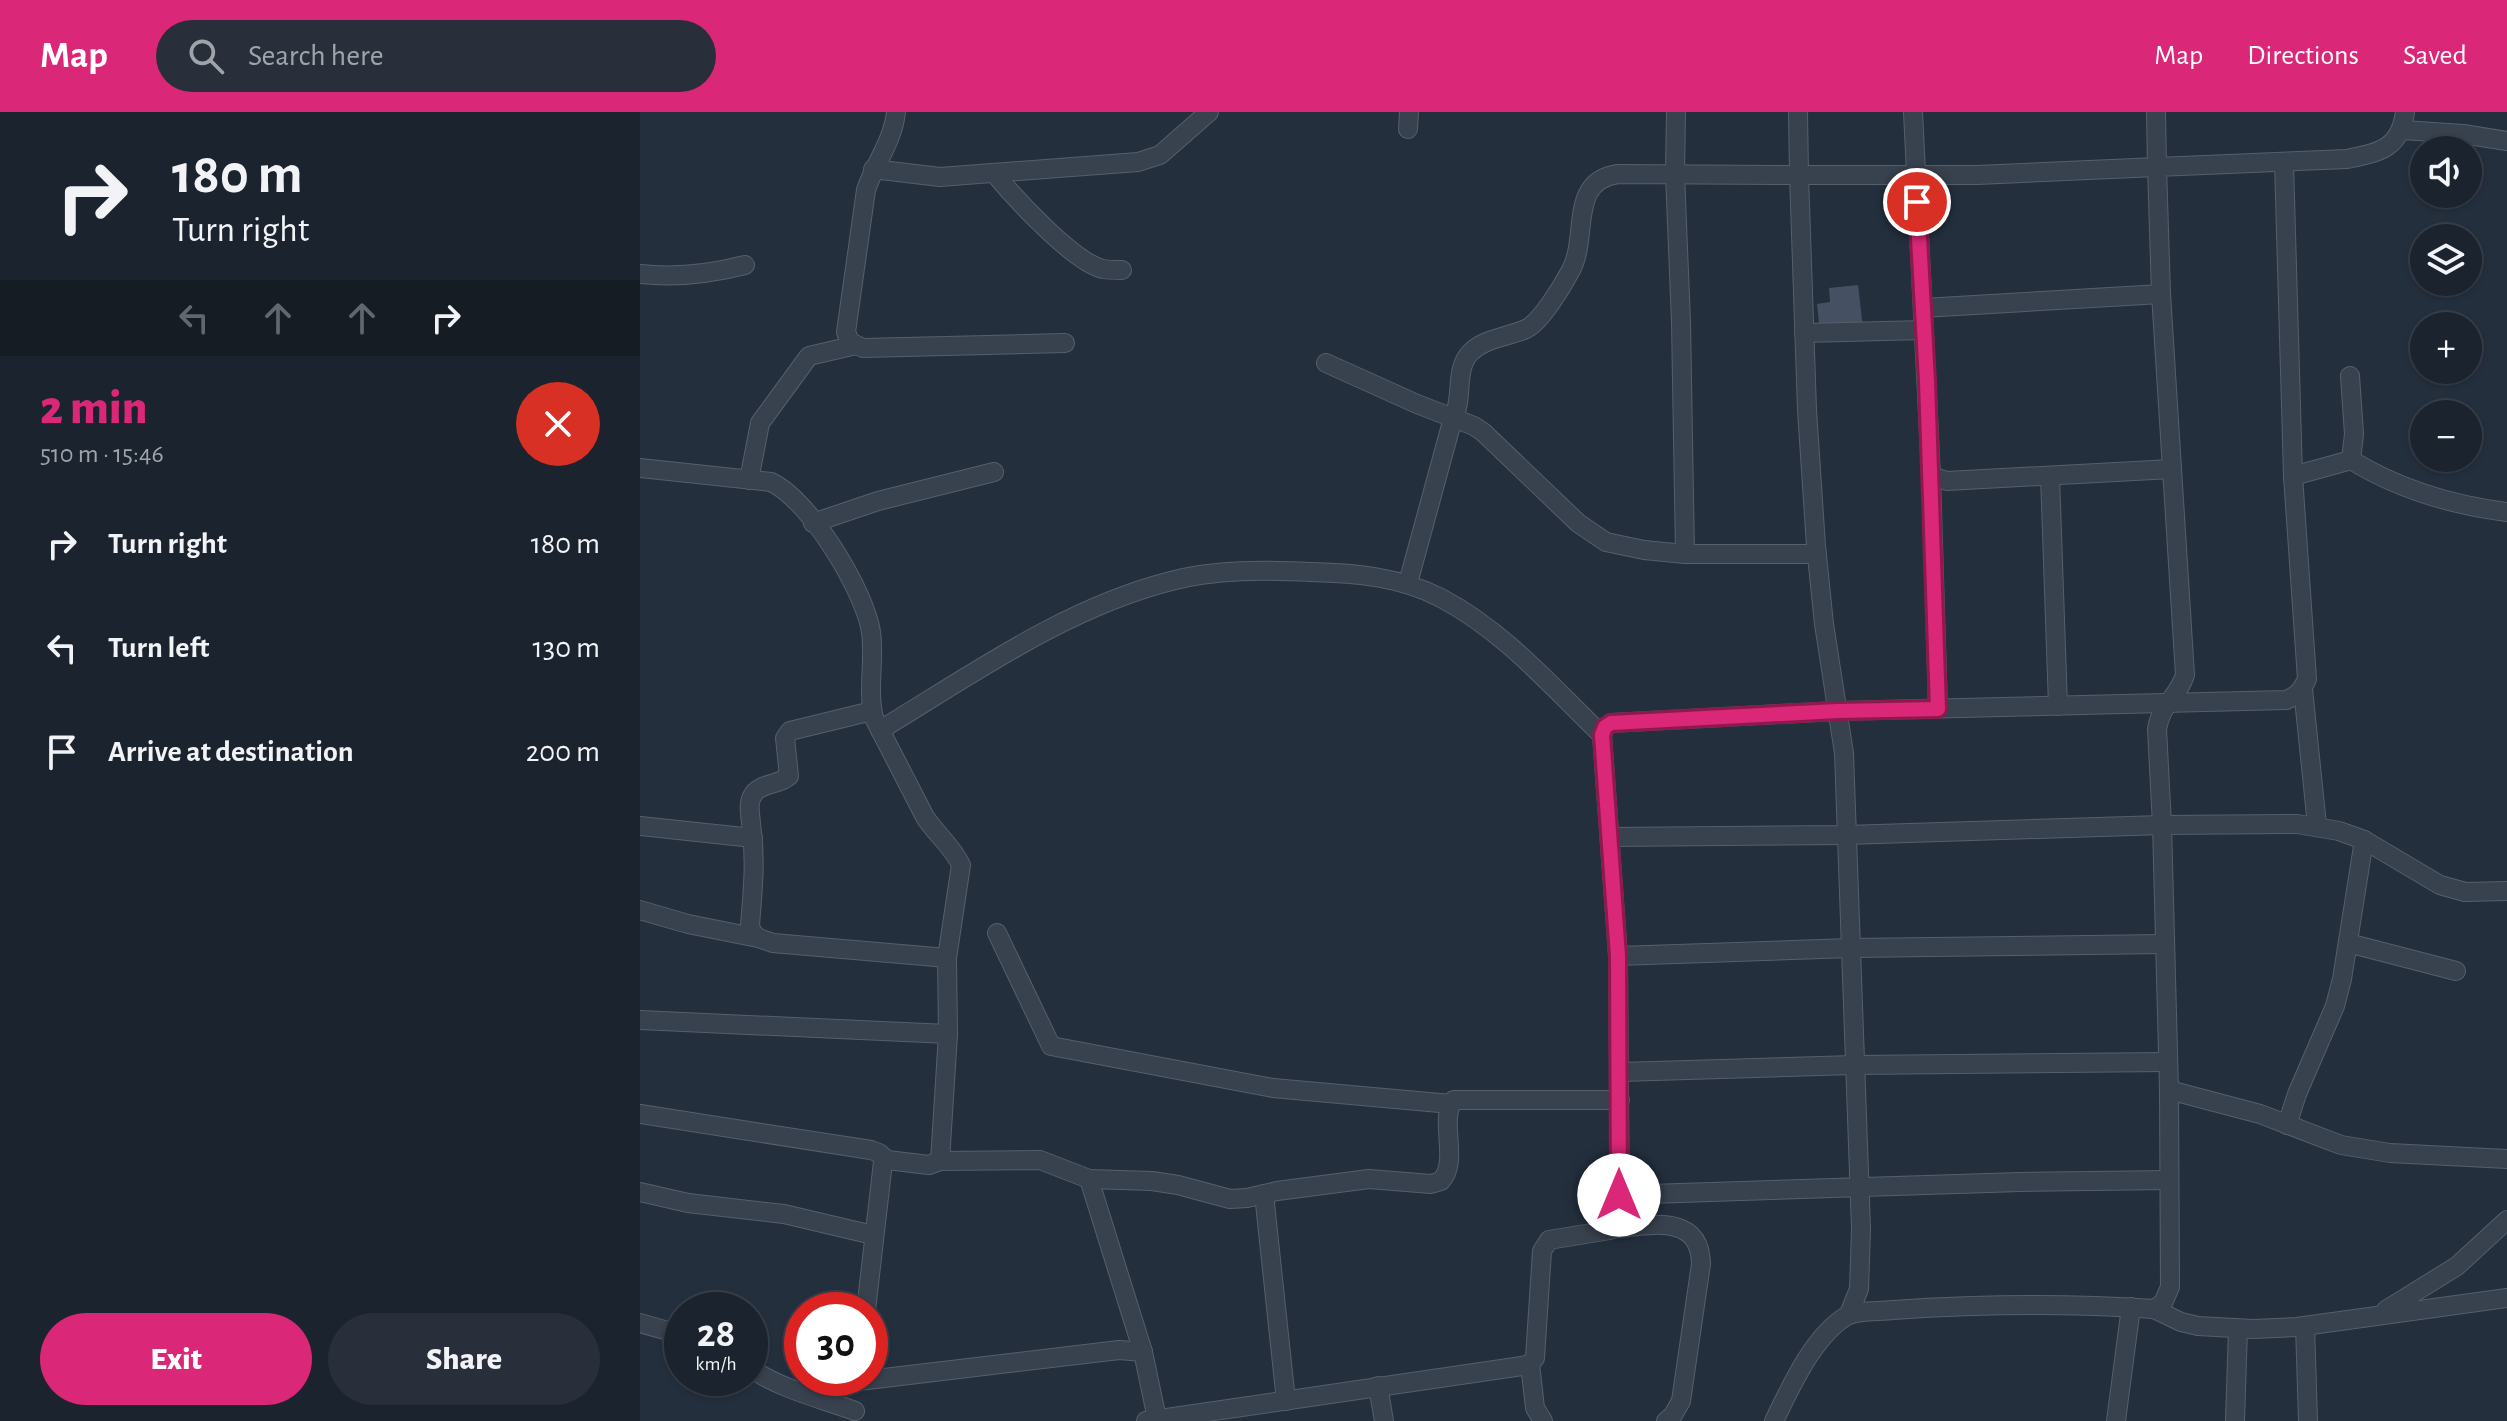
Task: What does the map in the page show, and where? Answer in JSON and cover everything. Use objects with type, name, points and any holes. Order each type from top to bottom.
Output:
[{"type":"street","points":[[896,112],[895,125],[866,190],[846,332],[850,342],[863,348],[1065,343]]},
{"type":"street","points":[[873,169],[940,177],[1138,162],[1160,155],[1209,112]]},
{"type":"street","points":[[1676,112],[1685,554]]},
{"type":"street","points":[[1798,112],[1807,410],[1817,554],[1844,753],[1861,1264],[1859,1289],[1849,1314]]},
{"type":"street","points":[[1913,112],[1931,476],[1938,709]]},
{"type":"street","points":[[2154,1309],[2163,1303],[2170,1287],[2169,1090],[2157,729],[2159,714],[2181,688],[2185,675],[2161,294],[2156,112]]},
{"type":"street","points":[[1408,583],[1459,405],[1462,371],[1469,353],[1481,345],[1534,325],[1576,256],[1585,197],[1599,179],[1608,175],[1977,175],[2347,159],[2390,146],[2404,121],[2507,141]]},
{"type":"street","points":[[1617,1228],[1620,1222],[1621,1072],[1618,956],[1602,735],[1605,727],[1611,723],[1837,711],[2286,700],[2303,689],[2307,679],[2293,476],[2284,163]]},
{"type":"street","points":[[994,173],[1020,204],[1084,260],[1101,269],[1122,270]]},
{"type":"street","points":[[640,274],[671,276],[712,273],[745,265]]},
{"type":"street","points":[[1923,308],[2161,294]]},
{"type":"street","points":[[1804,333],[1924,330]]},
{"type":"street","points":[[749,480],[760,423],[809,356],[856,345]]},
{"type":"street","points":[[1326,363],[1483,432],[1578,523],[1606,542],[1685,554],[1817,554]]},
{"type":"street","points":[[2350,376],[2354,434],[2351,460]]},
{"type":"street","points":[[2293,476],[2351,460],[2407,490],[2507,512]]},
{"type":"street","points":[[640,468],[771,482],[782,487],[813,523],[847,571],[866,609],[871,635],[872,711],[925,817],[955,852],[961,865],[947,958],[948,1034],[940,1161]]},
{"type":"street","points":[[1931,476],[1947,481],[2172,469]]},
{"type":"street","points":[[813,523],[878,501],[994,472]]},
{"type":"street","points":[[2050,476],[2058,706]]},
{"type":"street","points":[[880,730],[1054,626],[1111,600],[1173,580],[1226,572],[1286,571],[1340,573],[1408,583],[1441,598],[1489,628],[1537,670],[1602,735]]},
{"type":"street","points":[[2303,689],[2317,825]]},
{"type":"street","points":[[758,938],[751,933],[750,925],[756,864],[749,804],[753,794],[789,776],[785,738],[790,731],[872,711]]},
{"type":"street","points":[[1610,837],[1847,835],[2254,823],[2317,825],[2364,840],[2440,885],[2465,892],[2507,891]]},
{"type":"street","points":[[640,826],[753,838]]},
{"type":"street","points":[[2287,1125],[2335,1006],[2364,840]]},
{"type":"street","points":[[640,910],[773,943],[947,958]]},
{"type":"street","points":[[997,933],[1051,1046],[1273,1088],[1451,1104]]},
{"type":"street","points":[[2348,943],[2456,971]]},
{"type":"street","points":[[1618,956],[1851,948],[2164,944]]},
{"type":"street","points":[[640,1020],[948,1034]]},
{"type":"street","points":[[1621,1072],[1854,1065],[2168,1062]]},
{"type":"street","points":[[2169,1090],[2260,1114],[2341,1145],[2390,1153],[2507,1159]]},
{"type":"street","points":[[640,1114],[871,1150],[887,1160],[929,1165],[940,1161],[1040,1160],[1089,1179],[1152,1181],[1230,1199],[1369,1179],[1431,1184],[1441,1181],[1449,1169],[1451,1104],[1454,1100],[1620,1100]]},
{"type":"street","points":[[868,1292],[881,1167],[887,1160]]},
{"type":"street","points":[[1089,1179],[1143,1352],[1151,1420],[1265,1413],[1286,1401],[1530,1364]]},
{"type":"street","points":[[1619,1195],[2169,1180]]},
{"type":"street","points":[[640,1192],[688,1203],[784,1214],[873,1235]]},
{"type":"street","points":[[1264,1194],[1286,1401]]},
{"type":"street","points":[[2377,1315],[2457,1266],[2507,1220]]},
{"type":"street","points":[[1543,1421],[1535,1408],[1530,1364],[1536,1352],[1542,1251],[1545,1245],[1554,1239],[1617,1228],[1665,1224],[1680,1228],[1693,1237],[1701,1249],[1681,1401],[1666,1421]]},
{"type":"street","points":[[1774,1421],[1816,1347],[1831,1326],[1849,1314],[1935,1307],[2131,1307],[2154,1309],[2181,1322],[2238,1329],[2305,1326],[2507,1298]]},
{"type":"street","points":[[2116,1421],[2131,1307]]},
{"type":"street","points":[[640,1323],[664,1330]]},
{"type":"street","points":[[2305,1326],[2308,1421]]},
{"type":"street","points":[[2235,1421],[2238,1329]]},
{"type":"street","points":[[888,1377],[1119,1350],[1143,1352]]},
{"type":"street","points":[[768,1380],[855,1416],[857,1396]]},
{"type":"street","points":[[1378,1386],[1384,1421]]},
{"type":"building","points":[[1858,285],[1863,328],[1820,332],[1817,304],[1830,302],[1829,288]]},
{"type":"route","points":[[1619,1195],[1621,1072],[1618,956],[1602,735],[1605,727],[1611,723],[1938,709],[1927,381],[1917,202]]}]
